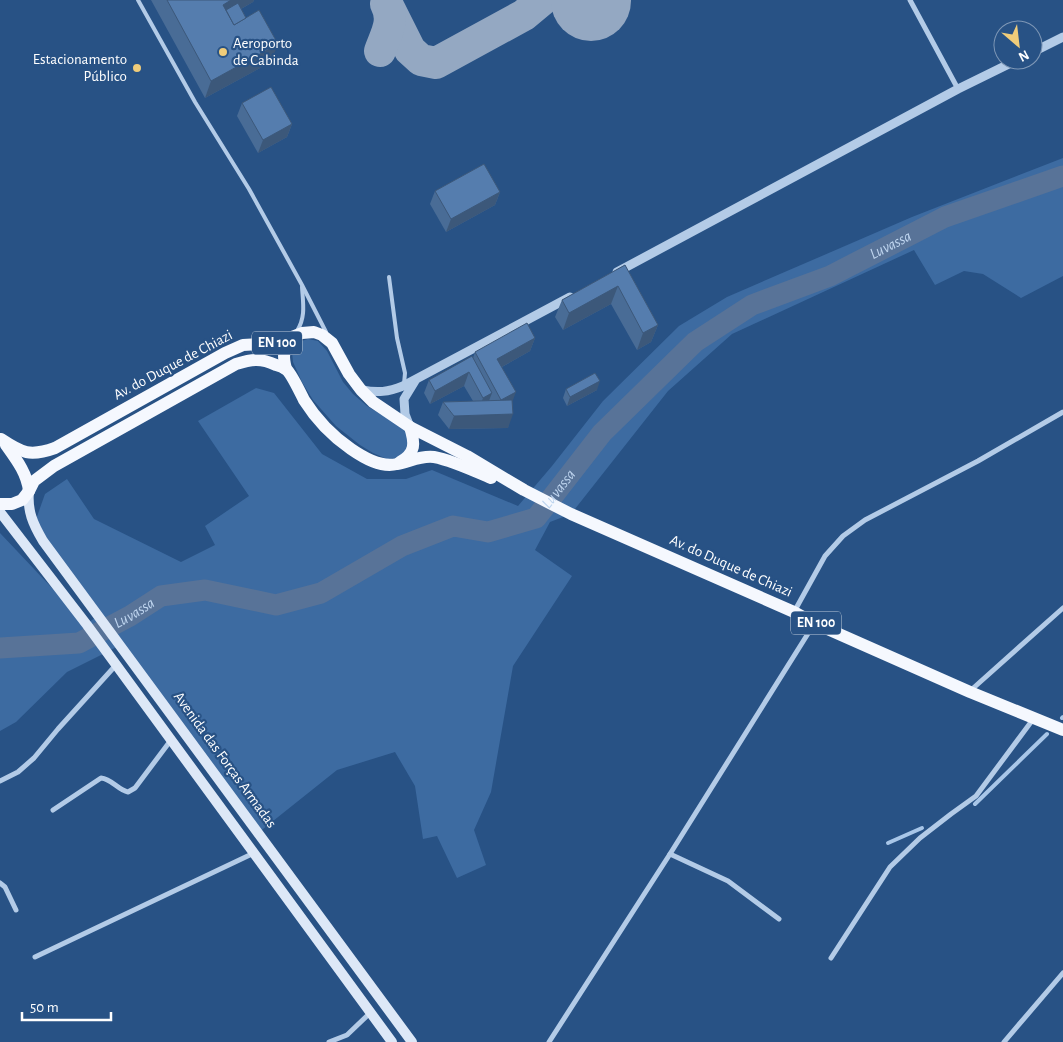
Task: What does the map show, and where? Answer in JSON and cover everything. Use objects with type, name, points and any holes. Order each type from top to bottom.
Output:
[{"type":"main road","name":"Av. do Duque de Chiazi","points":[[1,438],[17,449],[26,452],[43,452],[55,448],[225,353],[243,345],[276,343],[302,333],[314,332],[322,335],[332,343],[349,374],[373,402],[410,427],[467,456],[524,490],[571,514],[970,692],[1063,730]]},
{"type":"main road","name":"EN 100","points":[[286,369],[283,358],[292,338]]},
{"type":"main road","name":"Av. do Duque de Chiazi","points":[[29,491],[34,481],[54,466],[236,364],[260,359],[286,369],[319,421],[350,449],[371,460],[384,465],[396,465],[419,457],[433,457],[524,490]]},
{"type":"main road","points":[[396,465],[407,458],[413,449],[414,438],[410,427]]},
{"type":"main road","name":"Avenida das Forças Armadas","points":[[1,438],[21,467],[27,480],[29,509],[34,525],[43,541],[412,1042]]},
{"type":"main road","name":"EN 100","points":[[0,504],[12,504],[22,500],[29,491]]},
{"type":"main road","name":"Avenida das Forças Armadas","points":[[0,512],[107,652],[392,1042]]},
{"type":"street","points":[[910,0],[958,89]]},
{"type":"street","points":[[1043,47],[1063,37]]},
{"type":"street","points":[[609,277],[997,70]]},
{"type":"street","points":[[362,390],[374,392],[389,391],[415,381],[582,291]]},
{"type":"street","points":[[410,427],[405,414],[404,399],[415,381]]},
{"type":"street","points":[[794,612],[825,556],[843,536],[865,520],[978,461],[1063,412]]},
{"type":"street","points":[[970,692],[1063,608]]},
{"type":"street","points":[[550,1042],[670,854],[814,622]]},
{"type":"street","points":[[0,781],[18,772],[34,758],[58,728],[116,665]]},
{"type":"street","points":[[831,958],[890,867],[920,838],[976,796],[1035,717]]},
{"type":"street","points":[[53,810],[101,778],[107,779],[122,791],[128,792],[135,788],[171,740]]},
{"type":"street","points":[[35,957],[254,853]]},
{"type":"street","points":[[670,854],[728,881],[779,919]]},
{"type":"street","points":[[0,883],[5,887],[16,910]]},
{"type":"street","points":[[1004,1042],[1063,972]]},
{"type":"street","points":[[329,1042],[347,1035],[370,1012]]},
{"type":"lane","points":[[138,0],[195,102],[249,190],[332,343]]},
{"type":"lane","points":[[389,277],[397,338],[406,373],[403,386]]},
{"type":"lane","points":[[292,338],[302,323],[304,316],[302,285]]},
{"type":"shaded area","points":[[1063,158],[1063,276],[1021,298],[983,274],[964,271],[935,285],[914,250],[732,334],[668,391],[571,514],[550,522],[535,550],[572,576],[513,666],[491,792],[474,830],[486,865],[457,878],[437,836],[423,839],[415,786],[395,752],[337,770],[258,833],[120,645],[67,672],[16,722],[0,731],[0,533],[86,624],[98,616],[34,525],[45,494],[67,479],[94,519],[181,562],[215,545],[205,526],[249,496],[198,421],[256,388],[274,393],[322,454],[367,479],[406,479],[432,470],[518,506],[603,401],[679,326],[727,297],[912,217]]},
{"type":"shaded area","points":[[308,339],[318,341],[327,351],[343,382],[353,394],[367,406],[402,427],[408,435],[409,443],[406,452],[398,458],[387,459],[373,453],[336,426],[313,400],[293,362],[292,352],[298,342]]},
{"type":"building","name":"Aeroporto de Cabinda","points":[[167,0],[231,0],[223,5],[234,25],[259,10],[278,44],[211,81]]},
{"type":"building","points":[[238,3],[246,18],[234,25],[226,10]]},
{"type":"building","points":[[271,87],[292,124],[263,140],[242,103]]},
{"type":"building","points":[[484,164],[500,192],[451,219],[435,191]]},
{"type":"building","points":[[625,265],[658,325],[643,333],[618,286],[569,313],[562,300]]},
{"type":"building","points":[[527,323],[535,338],[497,359],[516,392],[501,400],[475,352]]},
{"type":"building","points":[[472,356],[492,393],[483,398],[469,372],[435,391],[429,380]]},
{"type":"building","points":[[595,373],[600,381],[570,397],[566,389]]},
{"type":"building","points":[[512,400],[513,414],[454,416],[443,402]]},
{"type":"waterway","name":"Luvassa","points":[[0,648],[79,643],[130,616],[161,596],[205,590],[276,605],[321,593],[402,546],[453,526],[488,532],[536,518],[602,433],[695,342],[752,305],[830,276],[945,217],[1063,176]]},
{"type":"waterway","points":[[975,804],[1047,734]]},
{"type":"waterway","points":[[888,843],[922,828]]},
{"type":"taxiway","points":[[388,6],[410,50],[421,60],[436,63],[524,15],[542,0]]},
{"type":"taxiway","points":[[380,51],[390,22],[389,10],[386,4]]},
{"type":"place","name":"Aeroporto de Cabinda","points":[[223,52]]},
{"type":"place","name":"Estacionamento Público","points":[[137,68]]}]
